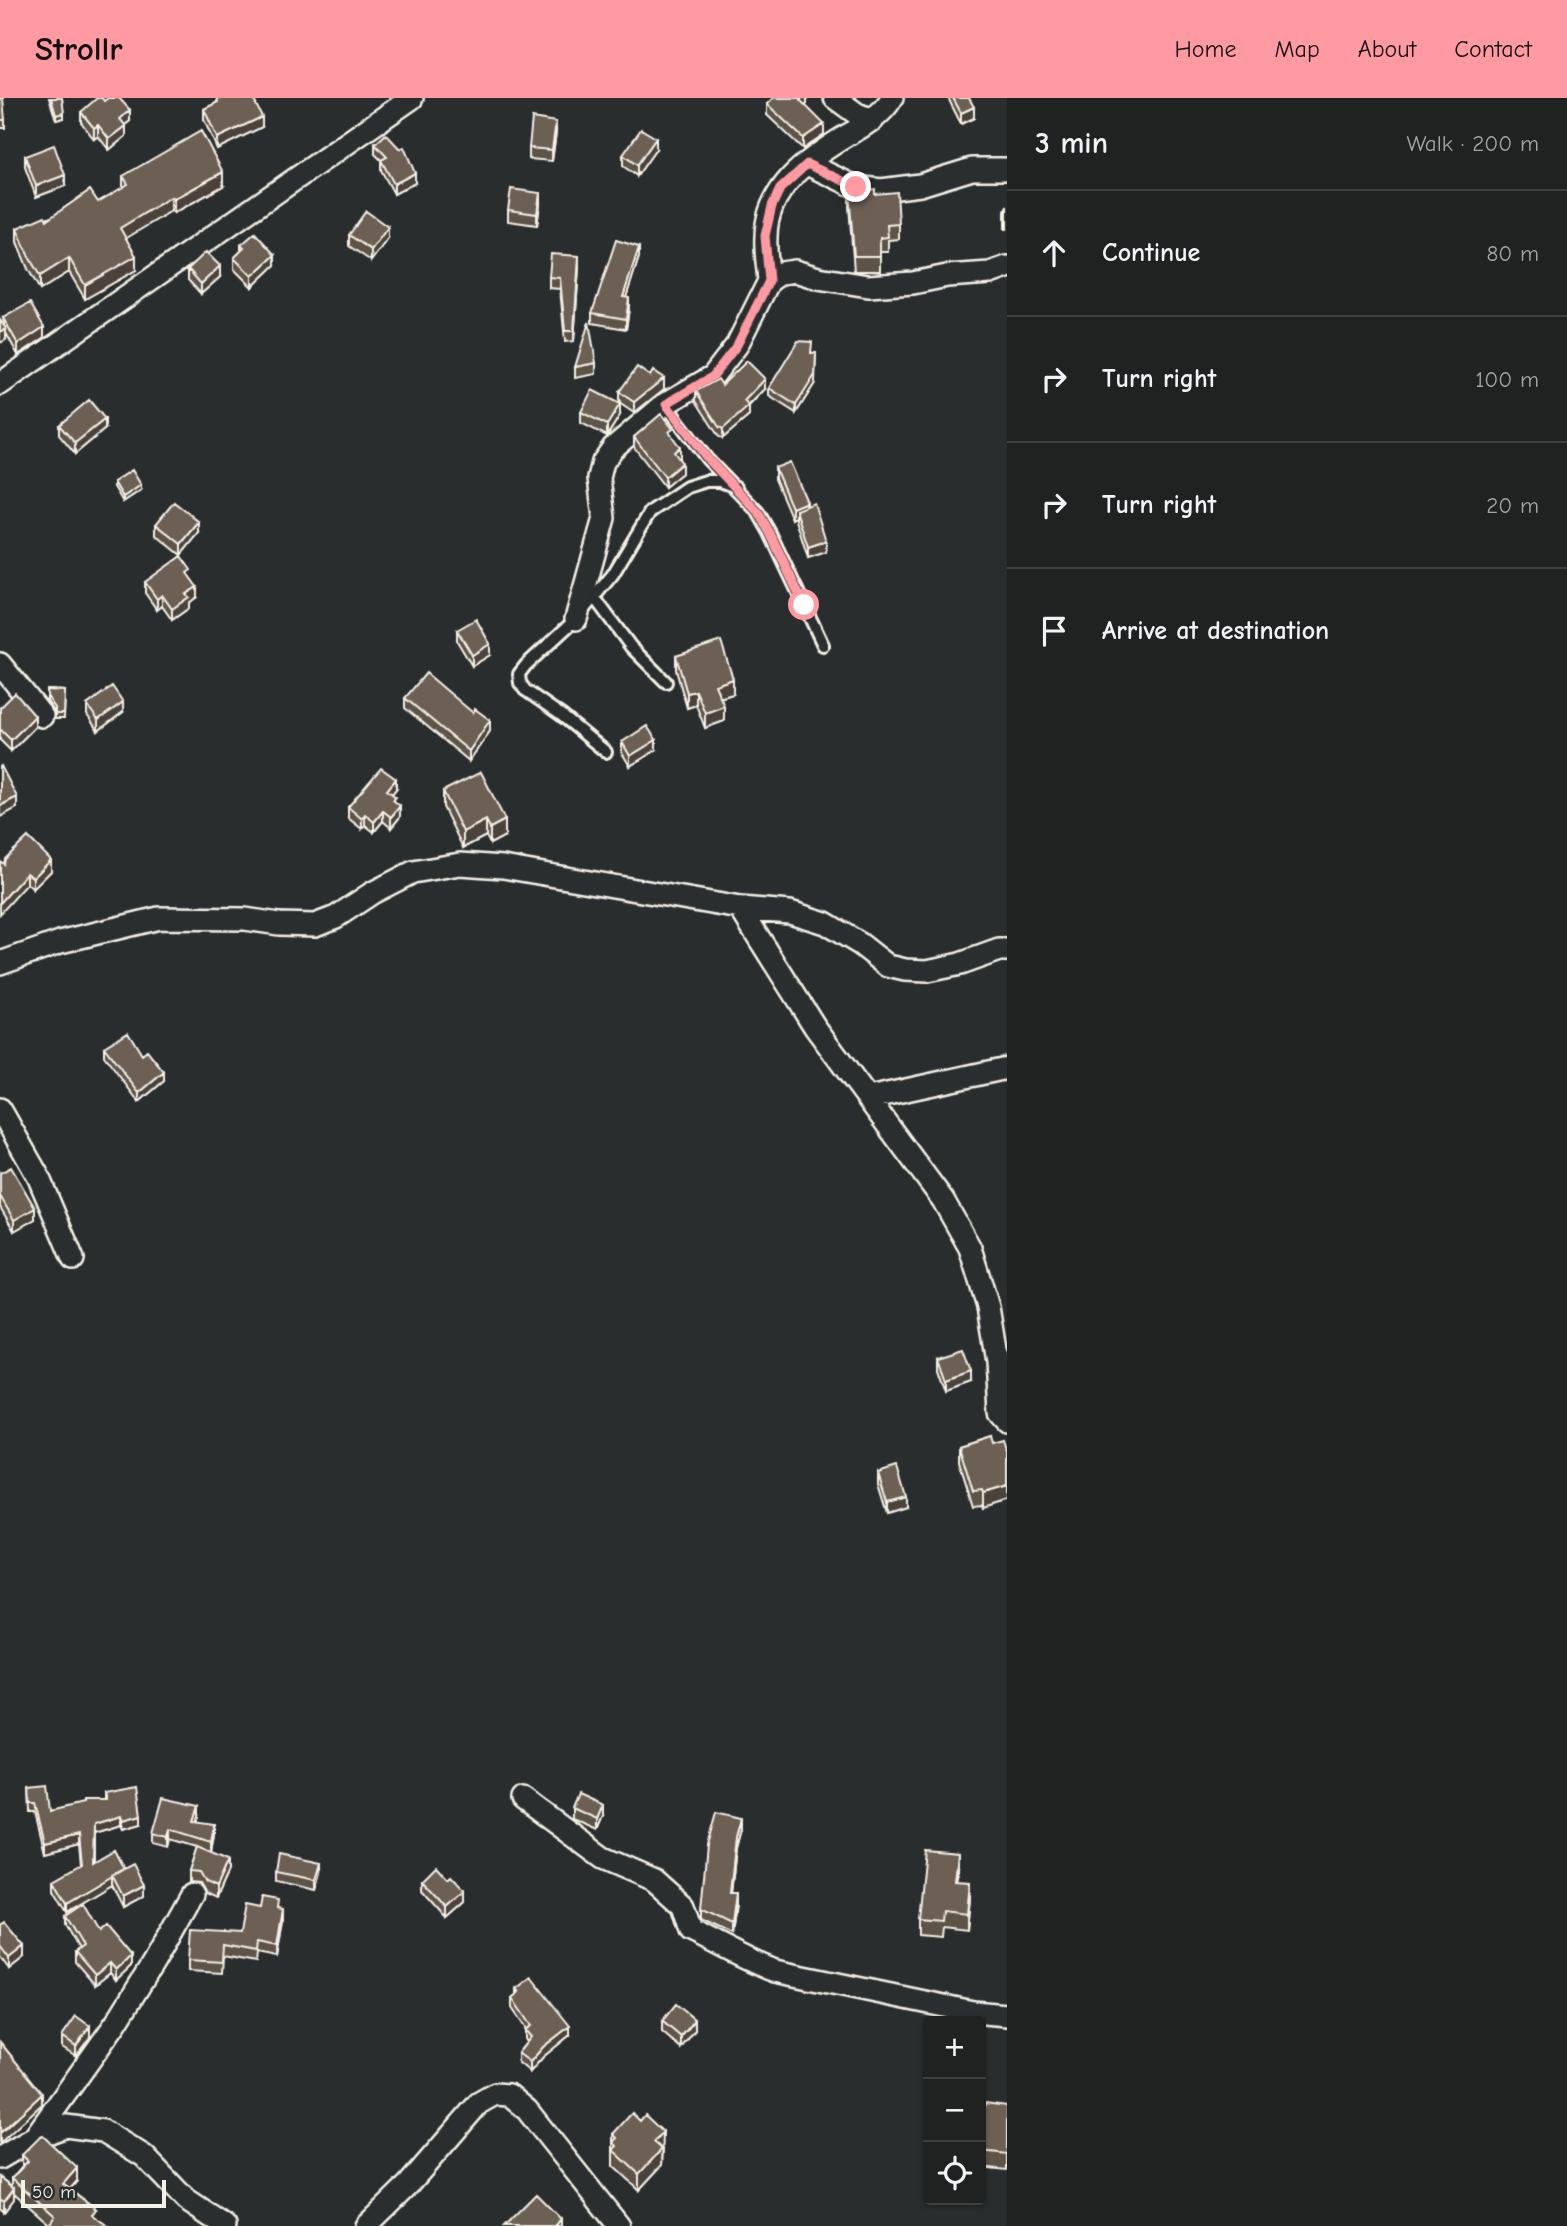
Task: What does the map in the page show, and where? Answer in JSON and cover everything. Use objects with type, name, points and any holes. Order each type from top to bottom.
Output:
[{"type":"street","points":[[0,384],[412,98]]},
{"type":"street","points":[[835,98],[857,114],[873,120]]},
{"type":"street","points":[[769,281],[765,236],[772,206],[780,189],[820,152],[873,120],[892,98]]},
{"type":"street","points":[[807,164],[856,187],[881,190],[920,185],[972,169],[1007,169]]},
{"type":"street","points":[[576,619],[604,518],[599,478],[603,462],[613,447],[666,404],[713,376],[737,345],[769,281],[781,272],[796,271],[818,278],[868,286],[990,273],[1007,267]]},
{"type":"street","points":[[0,664],[42,716]]},
{"type":"street","points":[[0,963],[60,942],[159,918],[245,919],[315,925],[336,917],[372,893],[413,872],[460,864],[503,867],[740,908],[790,912],[825,923],[860,944],[888,966],[905,970],[927,971],[1007,950]]},
{"type":"street","points":[[740,908],[815,1027],[943,1200],[970,1248],[988,1307],[998,1362],[1000,1413],[1007,1421]]},
{"type":"street","points":[[869,1098],[1007,1068]]},
{"type":"street","points":[[0,1109],[38,1176],[73,1259]]},
{"type":"street","points":[[523,1799],[603,1858],[654,1880],[684,1906],[691,1931],[726,1947],[747,1961],[775,1970],[973,2012],[1007,2015]]},
{"type":"street","points":[[34,2137],[116,2024],[192,1894]]},
{"type":"street","points":[[366,2226],[408,2185],[479,2103],[495,2094],[509,2095],[527,2110],[619,2226]]},
{"type":"street","points":[[0,2158],[34,2137],[66,2126],[103,2131],[144,2156],[186,2200],[225,2226]]},
{"type":"lane","points":[[666,404],[707,458],[758,512],[823,645]]},
{"type":"lane","points":[[606,752],[526,690],[520,682],[519,674],[576,619],[613,574],[650,512],[687,487],[706,481],[719,481],[736,487]]},
{"type":"lane","points":[[594,597],[631,647],[666,682]]},
{"type":"building","points":[[0,98],[3,98],[5,120],[0,120]]},
{"type":"building","points":[[51,98],[62,98],[64,113],[56,115]]},
{"type":"building","points":[[97,98],[104,101],[108,98],[119,98],[130,110],[120,119],[126,126],[109,139],[98,125],[94,128],[81,112]]},
{"type":"building","points":[[219,98],[253,98],[262,117],[217,138],[204,109],[218,102]]},
{"type":"building","points":[[773,98],[802,98],[800,100],[824,124],[803,138],[767,104]]},
{"type":"building","points":[[953,98],[969,98],[974,107],[961,113]]},
{"type":"building","points":[[532,118],[556,122],[552,150],[529,148]]},
{"type":"building","points":[[641,129],[656,138],[637,165],[623,155]]},
{"type":"building","points":[[201,131],[223,172],[174,199],[171,197],[120,228],[136,256],[85,285],[69,258],[40,276],[17,228],[45,216],[47,220],[90,190],[98,202],[128,184],[123,176]]},
{"type":"building","points":[[386,134],[400,149],[404,147],[415,173],[394,184],[381,160],[387,157],[375,144]]},
{"type":"building","points":[[54,145],[65,175],[36,186],[25,156]]},
{"type":"building","points":[[511,189],[540,193],[537,214],[508,210]]},
{"type":"building","points":[[875,189],[875,194],[897,192],[899,224],[887,225],[888,237],[880,238],[880,256],[854,256],[849,192]]},
{"type":"building","points":[[366,211],[388,227],[371,250],[349,235]]},
{"type":"building","points":[[255,233],[275,255],[252,276],[234,258],[244,248],[241,245]]},
{"type":"building","points":[[616,240],[639,247],[623,297],[629,298],[626,319],[592,313]]},
{"type":"building","points":[[206,252],[220,266],[201,284],[188,269]]},
{"type":"building","points":[[551,254],[579,256],[574,331],[565,331],[560,278],[549,277]]},
{"type":"building","points":[[30,303],[44,327],[18,344],[3,318]]},
{"type":"building","points":[[0,320],[6,329],[0,332]]},
{"type":"building","points":[[589,322],[596,363],[575,367]]},
{"type":"building","points":[[798,341],[812,342],[811,353],[816,353],[815,375],[796,405],[769,388]]},
{"type":"building","points":[[747,361],[765,379],[744,401],[749,406],[723,429],[719,427],[696,391],[718,379],[722,385]]},
{"type":"building","points":[[637,367],[650,376],[653,371],[664,378],[634,402],[619,392]]},
{"type":"building","points":[[592,390],[620,404],[607,425],[581,412]]},
{"type":"building","points":[[89,400],[105,419],[75,443],[59,425]]},
{"type":"building","points":[[661,414],[673,429],[669,432],[680,447],[674,452],[682,463],[665,477],[634,437]]},
{"type":"building","points":[[790,462],[807,502],[792,508],[775,468]]},
{"type":"building","points":[[132,470],[141,485],[123,497],[114,482]]},
{"type":"building","points":[[174,502],[199,522],[181,544],[156,524]]},
{"type":"building","points":[[814,503],[826,541],[808,547],[796,510]]},
{"type":"building","points":[[181,556],[191,570],[187,573],[197,587],[186,594],[189,597],[172,609],[162,595],[157,599],[145,582]]},
{"type":"building","points":[[476,619],[490,644],[472,655],[457,630]]},
{"type":"building","points":[[721,641],[733,679],[715,685],[724,706],[705,713],[696,691],[687,693],[676,656]]},
{"type":"building","points":[[426,673],[473,713],[475,709],[490,720],[469,751],[405,698]]},
{"type":"building","points":[[112,686],[123,702],[98,720],[87,705]]},
{"type":"building","points":[[47,690],[65,691],[64,714],[55,714]]},
{"type":"building","points":[[15,693],[35,716],[11,740],[0,729],[0,708]]},
{"type":"building","points":[[647,726],[656,740],[630,756],[622,742]]},
{"type":"building","points":[[0,767],[17,797],[0,806]]},
{"type":"building","points":[[381,768],[396,779],[387,790],[396,797],[393,800],[400,806],[391,817],[383,811],[374,822],[365,814],[362,819],[348,807]]},
{"type":"building","points":[[481,772],[505,820],[490,828],[486,820],[463,832],[443,791]]},
{"type":"building","points":[[28,837],[51,860],[33,878],[27,873],[0,903],[0,861],[4,864],[5,859]]},
{"type":"building","points":[[128,1032],[142,1055],[147,1051],[164,1072],[139,1093],[104,1047]]},
{"type":"building","points":[[11,1167],[35,1208],[14,1220],[0,1196],[0,1173]]},
{"type":"building","points":[[963,1349],[971,1371],[946,1380],[938,1357]]},
{"type":"building","points":[[990,1436],[992,1443],[1003,1440],[1007,1449],[1007,1486],[983,1493],[982,1490],[973,1491],[959,1446]]},
{"type":"building","points":[[897,1467],[906,1497],[887,1502],[878,1473]]},
{"type":"building","points":[[47,1786],[50,1811],[83,1803],[83,1800],[106,1800],[104,1793],[137,1787],[141,1815],[123,1820],[121,1816],[94,1824],[93,1862],[114,1850],[124,1869],[67,1903],[54,1880],[82,1864],[79,1835],[45,1843],[35,1803],[30,1803],[29,1788]]},
{"type":"building","points":[[578,1794],[603,1805],[597,1819],[572,1808]]},
{"type":"building","points":[[163,1798],[199,1806],[194,1821],[214,1824],[211,1842],[170,1829],[168,1837],[153,1833]]},
{"type":"building","points":[[716,1812],[741,1818],[736,1837],[730,1893],[736,1893],[732,1924],[701,1909],[707,1845]]},
{"type":"building","points":[[197,1847],[228,1860],[216,1887],[205,1882],[199,1872],[189,1871]]},
{"type":"building","points":[[925,1850],[958,1853],[955,1881],[970,1882],[967,1914],[942,1911],[941,1921],[918,1919]]},
{"type":"building","points":[[279,1854],[321,1863],[316,1880],[276,1872]]},
{"type":"building","points":[[133,1864],[144,1885],[123,1896],[112,1875]]},
{"type":"building","points":[[436,1866],[448,1879],[451,1876],[465,1891],[447,1907],[422,1880]]},
{"type":"building","points":[[262,1897],[278,1900],[277,1908],[283,1909],[277,1946],[257,1942],[256,1951],[223,1945],[222,1962],[188,1960],[190,1930],[240,1933],[245,1905],[260,1908]]},
{"type":"building","points":[[83,1904],[99,1932],[106,1926],[131,1956],[116,1970],[110,1963],[95,1975],[75,1952],[83,1946],[65,1916]]},
{"type":"building","points":[[4,1922],[24,1946],[9,1958],[0,1946],[0,1925]]},
{"type":"building","points":[[531,1977],[570,2026],[543,2047],[530,2062],[518,2053],[531,2037],[525,2030],[531,2026],[512,1998],[519,1992],[516,1989]]},
{"type":"building","points":[[676,2004],[695,2020],[681,2037],[662,2021]]},
{"type":"building","points":[[76,2016],[90,2026],[76,2046],[62,2036]]},
{"type":"building","points":[[0,2042],[42,2094],[0,2133]]},
{"type":"building","points":[[986,2103],[1007,2106],[1007,2154],[986,2152]]},
{"type":"building","points":[[632,2113],[640,2121],[645,2115],[663,2132],[654,2142],[662,2149],[639,2174],[613,2150],[617,2146],[613,2142],[617,2138],[613,2134]]},
{"type":"building","points":[[43,2136],[77,2168],[63,2184],[96,2209],[92,2215],[108,2226],[48,2226],[55,2216],[12,2178],[28,2161],[22,2155]]},
{"type":"building","points":[[0,2177],[14,2188],[4,2201],[0,2198]]},
{"type":"building","points":[[536,2194],[561,2219],[555,2226],[504,2226]]},
{"type":"route","points":[[804,605],[758,512],[707,458],[666,404],[713,376],[737,345],[769,281],[765,236],[772,206],[780,189],[807,164],[856,187]]}]
